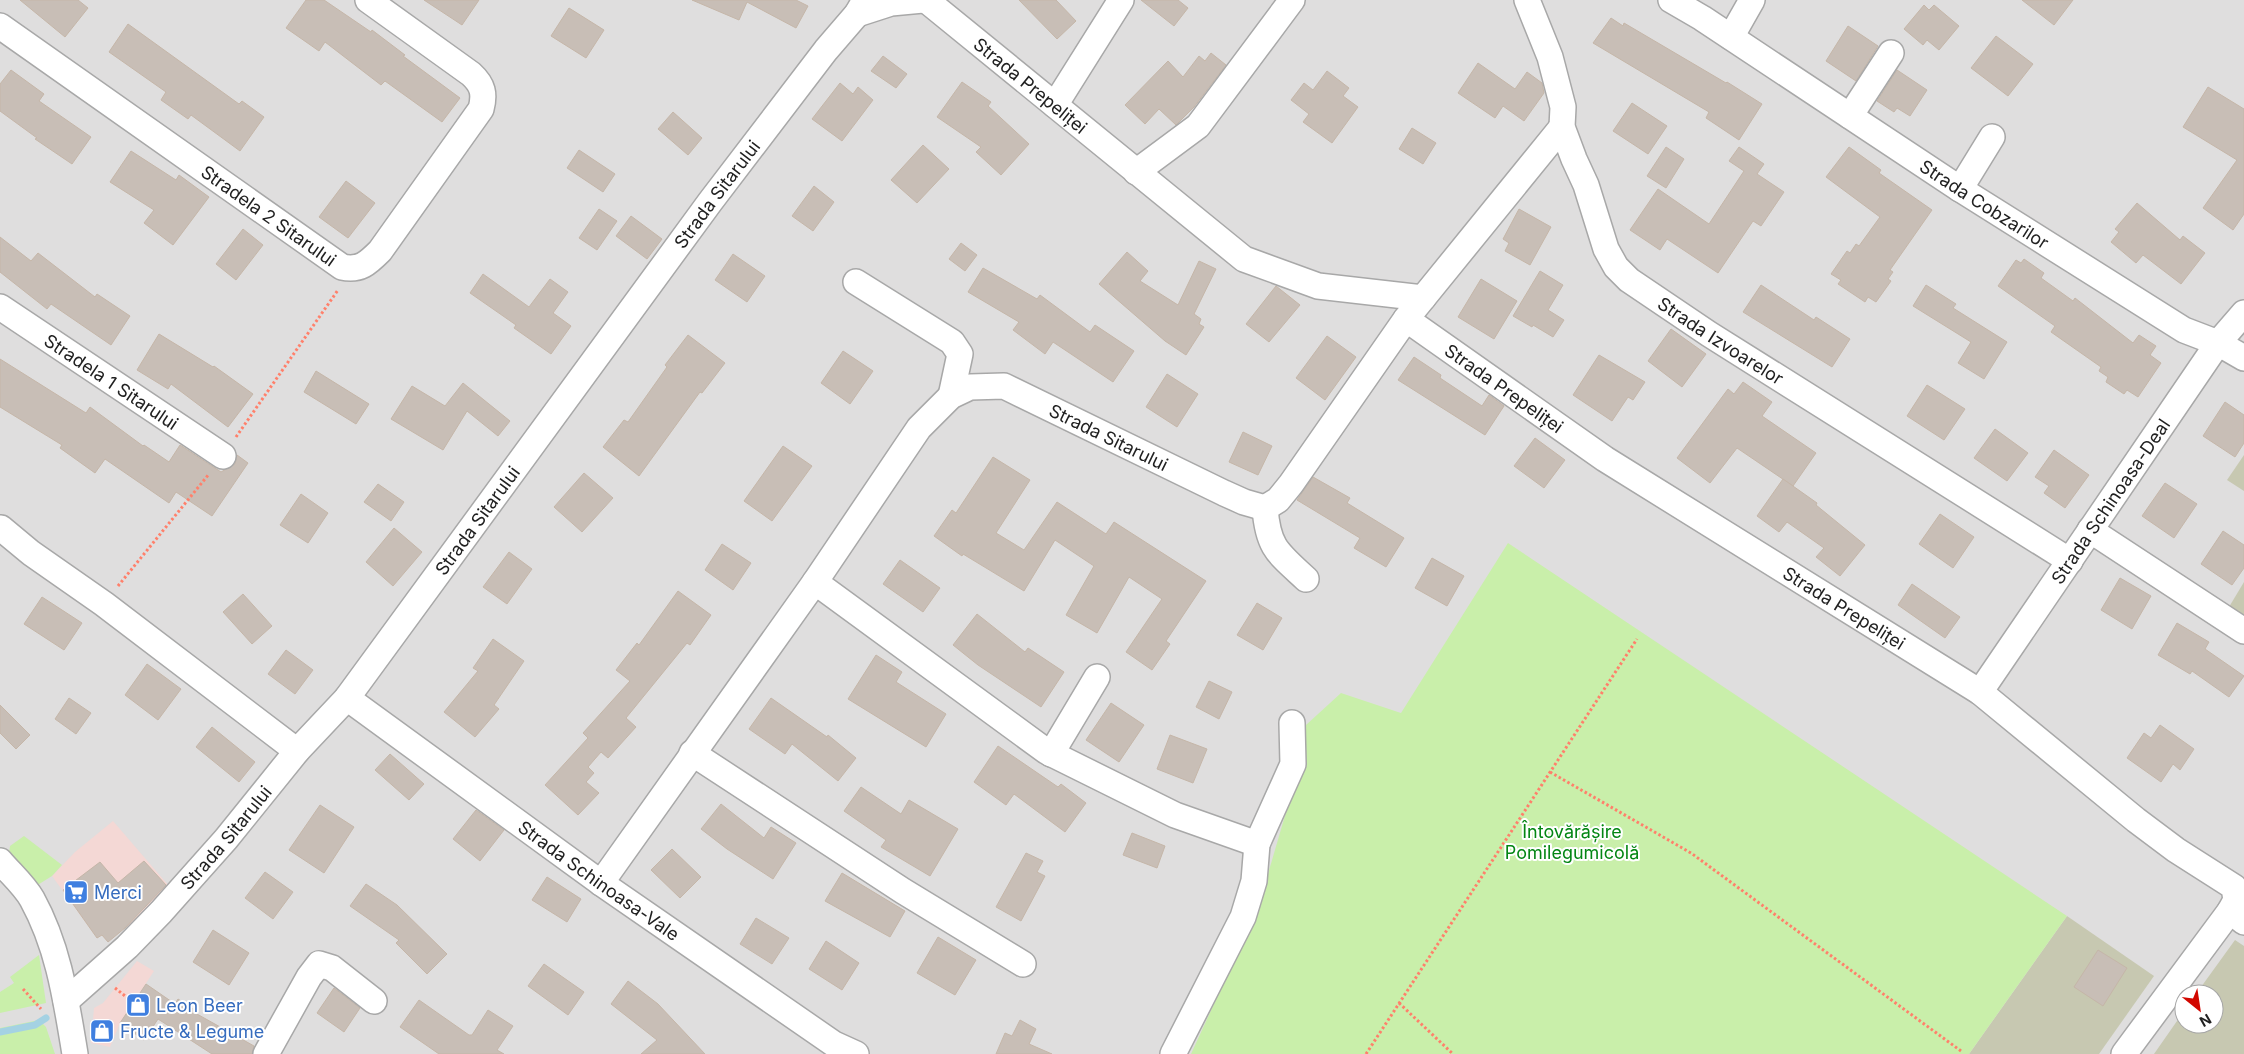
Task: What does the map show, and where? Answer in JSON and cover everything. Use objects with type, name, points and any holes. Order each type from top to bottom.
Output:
[{"type":"street","name":"Stradela 2 Sitarului","points":[[0,26],[342,267],[353,269],[362,267],[380,251],[481,110],[484,98],[479,81],[471,74],[368,0]]},
{"type":"street","name":"Strada Sitarului","points":[[66,1000],[127,947],[161,912],[226,839],[297,751],[347,698],[444,562],[710,202],[861,7],[924,0]]},
{"type":"street","name":"Strada Prepeliței","points":[[924,0],[1244,259],[1318,286],[1423,298]]},
{"type":"street","points":[[1055,105],[1121,0]]},
{"type":"street","points":[[1136,172],[1198,126],[1292,0]]},
{"type":"street","name":"Strada Izvoarelor","points":[[1528,0],[1550,57],[1562,106],[1562,127],[1586,185],[1606,248],[1616,267],[1629,280],[1709,334],[2070,561]]},
{"type":"street","name":"Strada Cobzarilor","points":[[1671,0],[1960,189],[2184,330],[2218,342],[2244,358]]},
{"type":"street","points":[[1730,37],[1752,0]]},
{"type":"street","points":[[1850,116],[1892,53]]},
{"type":"street","points":[[1306,579],[1276,552],[1267,528],[1265,508],[1278,500],[1291,484],[1406,319],[1562,127]]},
{"type":"street","points":[[1960,189],[1992,137]]},
{"type":"street","points":[[856,282],[952,342],[960,354],[951,396]]},
{"type":"street","name":"Stradela 1 Sitarului","points":[[0,307],[224,456]]},
{"type":"street","name":"Strada Schinoasa-Deal","points":[[1980,692],[2218,342],[2244,313]]},
{"type":"street","name":"Strada Prepeliței","points":[[1406,319],[1606,459],[1980,692],[2136,820],[2176,850],[2234,887],[2237,917]]},
{"type":"street","name":"Strada Sitarului","points":[[601,883],[815,582],[919,428],[951,396],[970,387],[1004,386],[1224,493],[1244,502],[1265,508]]},
{"type":"street","points":[[2,528],[31,553],[104,604],[297,751]]},
{"type":"street","points":[[2090,530],[2244,631]]},
{"type":"street","points":[[815,582],[1051,754],[1175,815],[1257,844]]},
{"type":"street","points":[[1051,754],[1097,677]]},
{"type":"street","name":"Strada Schinoasa-Vale","points":[[347,698],[601,883],[834,1044],[856,1054]]},
{"type":"street","points":[[1173,1054],[1243,917],[1254,881],[1257,844],[1293,764],[1292,723]]},
{"type":"street","points":[[692,753],[886,881],[1023,964]]},
{"type":"street","points":[[0,861],[31,898],[54,947],[76,1054]]},
{"type":"street","points":[[2124,1054],[2237,917]]},
{"type":"street","points":[[266,1054],[308,978],[319,964],[332,968],[374,1001]]},
{"type":"path","points":[[104,604],[224,456],[353,269]]},
{"type":"path","points":[[1366,1054],[1637,639]]},
{"type":"path","points":[[1550,772],[1691,853],[1961,1051]]},
{"type":"path","points":[[23,989],[41,1009]]},
{"type":"path","points":[[1399,1003],[1452,1054]]},
{"type":"shaded area","points":[[0,0],[2244,0],[2244,1054],[0,1054]]},
{"type":"shaded area","points":[[2244,455],[2244,491],[2227,480]]},
{"type":"shaded area","points":[[2244,582],[2244,617],[2229,607]]},
{"type":"shaded area","points":[[113,821],[169,886],[131,930],[127,926],[108,942],[102,935],[97,938],[52,876],[75,852]]},
{"type":"shaded area","points":[[2067,916],[2154,976],[2099,1054],[1969,1054]]},
{"type":"shaded area","points":[[2235,940],[2244,946],[2244,1054],[2154,1054],[2174,1025],[2174,1034],[2224,1034],[2224,984],[2203,984]]},
{"type":"shaded area","points":[[137,961],[154,971],[120,1023],[110,1047],[91,1043],[94,1008],[103,1003]]},
{"type":"green space","name":"Întovărășire Pomilegumicolă","points":[[1508,543],[2067,916],[1969,1054],[1191,1054],[1258,908],[1298,771],[1306,725],[1341,693],[1401,713]]},
{"type":"green space","points":[[24,836],[62,865],[52,876],[36,886],[9,853],[10,846]]},
{"type":"green space","points":[[39,955],[46,1003],[0,1013],[0,992],[14,983],[10,977]]},
{"type":"green space","points":[[39,1020],[46,1027],[55,1054],[0,1054],[0,1028]]},
{"type":"building","points":[[20,0],[78,0],[88,8],[65,37]]},
{"type":"building","points":[[306,0],[324,0],[371,32],[372,30],[405,55],[403,56],[460,98],[442,122],[385,81],[381,85],[325,42],[319,51],[286,28]]},
{"type":"building","points":[[424,0],[479,0],[462,25]]},
{"type":"building","points":[[692,0],[796,0],[808,6],[796,28],[747,2],[739,20]]},
{"type":"building","points":[[1019,0],[1056,0],[1076,21],[1057,39]]},
{"type":"building","points":[[1141,0],[1178,0],[1188,8],[1174,26]]},
{"type":"building","points":[[2022,0],[2073,0],[2054,25]]},
{"type":"building","points":[[1924,5],[1929,10],[1934,5],[1959,26],[1939,50],[1927,40],[1923,45],[1904,29]]},
{"type":"building","points":[[569,8],[604,30],[586,58],[551,36]]},
{"type":"building","points":[[1611,18],[1623,26],[1624,23],[1762,104],[1739,140],[1706,118],[1709,112],[1593,43]]},
{"type":"building","points":[[128,24],[239,104],[242,101],[264,117],[240,151],[191,115],[188,119],[161,100],[166,92],[109,52]]},
{"type":"building","points":[[1848,26],[1878,46],[1856,81],[1826,61]]},
{"type":"building","points":[[1996,36],[2033,64],[2008,96],[1971,68]]},
{"type":"building","points":[[1211,53],[1226,65],[1194,107],[1176,125],[1159,109],[1145,124],[1125,105],[1168,61],[1183,77],[1199,56],[1205,61]]},
{"type":"building","points":[[883,56],[907,74],[896,88],[871,71]]},
{"type":"building","points":[[1478,63],[1515,89],[1527,72],[1542,83],[1544,93],[1524,121],[1503,106],[1495,118],[1458,93]]},
{"type":"building","points":[[11,70],[44,94],[39,101],[91,137],[72,164],[35,139],[37,138],[0,111],[0,84]]},
{"type":"building","points":[[1897,70],[1927,90],[1910,116],[1897,108],[1894,112],[1877,101]]},
{"type":"building","points":[[1327,71],[1349,88],[1343,96],[1358,107],[1332,143],[1303,122],[1309,114],[1291,100],[1304,83],[1313,90]]},
{"type":"building","points":[[962,82],[991,102],[988,106],[1029,144],[1001,175],[976,152],[981,147],[937,117]]},
{"type":"building","points":[[840,83],[853,94],[858,87],[873,100],[842,141],[812,119]]},
{"type":"building","points":[[2208,87],[2244,109],[2244,214],[2233,230],[2203,208],[2237,160],[2183,127]]},
{"type":"building","points":[[1632,103],[1667,126],[1648,154],[1613,131]]},
{"type":"building","points":[[673,112],[702,138],[688,155],[658,129]]},
{"type":"building","points":[[1412,128],[1436,143],[1423,164],[1399,149]]},
{"type":"building","points":[[923,145],[949,169],[917,203],[891,180]]},
{"type":"building","points":[[1666,147],[1684,159],[1666,188],[1647,176]]},
{"type":"building","points":[[1739,147],[1764,164],[1757,174],[1784,192],[1761,226],[1753,221],[1718,273],[1667,239],[1660,250],[1630,230],[1658,189],[1709,224],[1744,171],[1729,161]]},
{"type":"building","points":[[1849,147],[1881,170],[1879,173],[1932,210],[1890,270],[1893,272],[1888,279],[1891,281],[1876,302],[1868,297],[1865,302],[1838,284],[1841,280],[1831,274],[1847,251],[1850,253],[1856,244],[1859,246],[1880,217],[1826,177]]},
{"type":"building","points":[[579,150],[615,174],[603,192],[567,168]]},
{"type":"building","points":[[131,151],[176,180],[179,175],[209,197],[173,245],[144,223],[154,210],[110,182]]},
{"type":"building","points":[[346,181],[375,203],[348,238],[319,217]]},
{"type":"building","points":[[814,186],[834,202],[813,231],[792,216]]},
{"type":"building","points":[[2137,203],[2180,240],[2183,236],[2205,253],[2181,284],[2143,255],[2136,263],[2111,242],[2119,232],[2115,229]]},
{"type":"building","points":[[599,209],[617,221],[597,250],[579,238]]},
{"type":"building","points":[[1519,209],[1551,227],[1530,265],[1505,251],[1509,243],[1503,239]]},
{"type":"building","points":[[631,216],[662,239],[647,259],[616,236]]},
{"type":"building","points":[[243,229],[263,245],[236,280],[216,264]]},
{"type":"building","points":[[0,237],[31,261],[38,253],[95,297],[97,294],[130,316],[111,345],[51,304],[47,309],[0,272]]},
{"type":"building","points":[[961,243],[977,255],[965,271],[949,259]]},
{"type":"building","points":[[1127,252],[1148,271],[1140,281],[1178,305],[1199,261],[1216,269],[1194,314],[1201,319],[1199,324],[1204,327],[1186,355],[1165,341],[1099,284]]},
{"type":"building","points":[[733,254],[765,276],[747,302],[715,280]]},
{"type":"building","points":[[2024,259],[2044,273],[2041,278],[2073,301],[2075,298],[2133,343],[2139,335],[2156,346],[2150,355],[2161,363],[2138,397],[2127,390],[2124,394],[2106,382],[2108,377],[2099,371],[2101,367],[2051,332],[2055,326],[1998,286],[2016,260],[2021,263]]},
{"type":"building","points":[[983,268],[1037,299],[1040,295],[1090,332],[1095,325],[1134,351],[1113,382],[1053,342],[1045,354],[1013,330],[1019,322],[968,292]]},
{"type":"building","points":[[1540,271],[1563,285],[1548,310],[1564,320],[1553,337],[1513,316]]},
{"type":"building","points":[[483,274],[529,307],[550,279],[568,292],[553,313],[571,326],[551,354],[514,328],[516,325],[470,293]]},
{"type":"building","points":[[1481,279],[1517,301],[1494,339],[1458,317]]},
{"type":"building","points":[[1761,285],[1814,320],[1816,317],[1850,339],[1832,367],[1743,312]]},
{"type":"building","points":[[1926,285],[1956,304],[1953,308],[2007,342],[1984,379],[1958,363],[1971,342],[1913,306]]},
{"type":"building","points":[[1276,286],[1300,305],[1269,342],[1246,324]]},
{"type":"building","points":[[1671,329],[1706,354],[1682,387],[1648,361]]},
{"type":"building","points":[[159,334],[214,366],[253,394],[228,427],[171,384],[168,389],[137,370]]},
{"type":"building","points":[[688,335],[725,363],[702,393],[700,392],[639,476],[603,447],[624,420],[628,422],[667,367],[665,365]]},
{"type":"building","points":[[1327,336],[1356,357],[1325,400],[1296,378]]},
{"type":"building","points":[[843,351],[873,371],[850,404],[821,383]]},
{"type":"building","points":[[1599,355],[1645,382],[1633,400],[1628,397],[1612,421],[1573,395]]},
{"type":"building","points":[[1414,357],[1441,375],[1440,378],[1482,406],[1489,395],[1504,406],[1485,435],[1398,380]]},
{"type":"building","points":[[0,359],[86,413],[90,407],[143,446],[169,462],[180,445],[221,472],[235,464],[237,455],[248,463],[212,516],[176,492],[169,503],[105,459],[95,473],[60,448],[62,445],[0,407]]},
{"type":"building","points":[[316,371],[369,404],[356,424],[304,392]]},
{"type":"building","points":[[1167,374],[1198,394],[1177,427],[1146,407]]},
{"type":"building","points":[[1743,382],[1772,402],[1762,416],[1816,453],[1793,486],[1737,448],[1710,483],[1677,458],[1728,389],[1734,394]]},
{"type":"building","points":[[463,383],[510,421],[498,436],[467,411],[443,450],[391,419],[412,386],[445,406]]},
{"type":"building","points":[[1927,385],[1965,409],[1944,440],[1907,416]]},
{"type":"building","points":[[2225,402],[2244,415],[2244,443],[2235,457],[2203,436]]},
{"type":"building","points":[[1995,429],[2028,453],[2007,481],[1974,458]]},
{"type":"building","points":[[1243,432],[1272,446],[1258,475],[1229,462]]},
{"type":"building","points":[[1535,438],[1565,460],[1544,488],[1514,466]]},
{"type":"building","points":[[783,446],[812,466],[772,521],[744,501]]},
{"type":"building","points":[[2054,450],[2089,475],[2065,508],[2044,493],[2049,486],[2035,477]]},
{"type":"building","points":[[993,457],[1030,480],[996,533],[1024,550],[1057,502],[1106,534],[1114,522],[1206,581],[1166,641],[1170,644],[1152,670],[1126,652],[1162,599],[1129,577],[1097,633],[1066,615],[1094,566],[1055,540],[1024,591],[963,554],[962,556],[934,536],[952,510],[956,513]]},
{"type":"building","points":[[584,473],[613,498],[582,532],[554,507]]},
{"type":"building","points":[[1313,477],[1350,498],[1347,503],[1404,538],[1386,567],[1354,548],[1360,538],[1297,500]]},
{"type":"building","points":[[1783,479],[1817,503],[1816,505],[1865,545],[1840,576],[1816,557],[1824,548],[1787,522],[1779,532],[1757,516]]},
{"type":"building","points":[[2165,483],[2197,504],[2174,538],[2142,516]]},
{"type":"building","points":[[378,484],[404,502],[391,521],[364,502]]},
{"type":"building","points":[[301,494],[328,513],[308,543],[280,525]]},
{"type":"building","points":[[1940,514],[1974,537],[1953,568],[1919,544]]},
{"type":"building","points":[[394,528],[422,552],[393,586],[366,562]]},
{"type":"building","points":[[2223,531],[2244,545],[2244,568],[2232,585],[2201,564]]},
{"type":"building","points":[[722,544],[751,563],[733,590],[705,570]]},
{"type":"building","points":[[509,552],[532,569],[507,604],[483,587]]},
{"type":"building","points":[[1432,558],[1464,576],[1447,606],[1415,588]]},
{"type":"building","points":[[900,560],[940,588],[923,612],[883,584]]},
{"type":"building","points":[[2120,578],[2151,596],[2132,629],[2101,610]]},
{"type":"building","points":[[1912,584],[1960,617],[1945,638],[1898,605]]},
{"type":"building","points":[[678,591],[711,615],[690,645],[687,643],[626,718],[636,727],[608,758],[601,752],[588,767],[594,773],[586,782],[599,793],[578,815],[545,785],[588,738],[583,733],[630,681],[616,670],[637,643],[639,645]]},
{"type":"building","points":[[243,594],[272,626],[252,644],[223,612]]},
{"type":"building","points":[[42,597],[82,623],[64,650],[24,624]]},
{"type":"building","points":[[1257,603],[1282,618],[1263,650],[1237,635]]},
{"type":"building","points":[[977,614],[1025,652],[1028,648],[1064,672],[1041,707],[978,665],[953,645]]},
{"type":"building","points":[[2177,623],[2209,642],[2205,649],[2244,676],[2229,697],[2192,671],[2190,674],[2158,655]]},
{"type":"building","points":[[493,639],[524,661],[494,705],[499,709],[475,737],[444,712],[478,671],[473,668]]},
{"type":"building","points":[[286,650],[313,670],[295,694],[268,674]]},
{"type":"building","points":[[876,655],[902,672],[896,682],[946,714],[926,747],[848,699]]},
{"type":"building","points":[[147,664],[181,689],[158,720],[125,695]]},
{"type":"building","points":[[1209,681],[1232,692],[1219,719],[1196,707]]},
{"type":"building","points":[[69,698],[91,713],[76,734],[55,719]]},
{"type":"building","points":[[771,698],[827,737],[828,735],[856,758],[838,781],[792,744],[785,754],[749,729]]},
{"type":"building","points":[[1111,703],[1144,725],[1119,762],[1086,740]]},
{"type":"building","points":[[0,705],[30,735],[16,749],[0,733]]},
{"type":"building","points":[[2160,725],[2194,749],[2180,770],[2173,764],[2161,782],[2127,758],[2144,733],[2151,738]]},
{"type":"building","points":[[212,727],[255,762],[239,782],[196,747]]},
{"type":"building","points":[[1170,735],[1207,749],[1193,783],[1157,769]]},
{"type":"building","points":[[998,746],[1058,787],[1061,784],[1086,803],[1065,832],[1014,794],[1006,805],[974,782]]},
{"type":"building","points":[[390,754],[424,784],[409,800],[375,770]]},
{"type":"building","points":[[861,787],[901,814],[909,800],[958,829],[930,876],[881,847],[886,840],[844,811]]},
{"type":"building","points":[[721,804],[764,838],[771,827],[796,843],[773,879],[727,849],[701,829]]},
{"type":"building","points":[[320,805],[354,827],[324,873],[289,850]]},
{"type":"building","points":[[476,810],[504,830],[480,861],[453,839]]},
{"type":"building","points":[[1132,833],[1165,846],[1157,868],[1123,855]]},
{"type":"building","points":[[672,849],[701,877],[680,898],[651,870]]},
{"type":"building","points":[[1026,853],[1043,861],[1037,872],[1045,876],[1021,921],[996,907]]},
{"type":"building","points":[[144,861],[166,885],[125,928],[108,942],[102,935],[97,938],[63,890],[100,862],[118,883]]},
{"type":"building","points":[[265,872],[293,892],[273,919],[245,898]]},
{"type":"building","points":[[842,873],[905,911],[890,937],[825,901]]},
{"type":"building","points":[[547,877],[581,899],[567,922],[532,900]]},
{"type":"building","points":[[366,884],[397,905],[447,954],[427,974],[396,943],[399,940],[350,906]]},
{"type":"building","points":[[756,918],[789,938],[772,964],[740,944]]},
{"type":"building","points":[[213,930],[249,953],[229,985],[193,962]]},
{"type":"building","points":[[938,937],[976,960],[955,995],[917,973]]},
{"type":"building","points":[[826,941],[859,963],[842,990],[809,969]]},
{"type":"building","points":[[2098,950],[2127,968],[2103,1006],[2074,987]]},
{"type":"building","points":[[544,964],[584,992],[568,1015],[528,986]]},
{"type":"building","points":[[628,981],[658,1004],[705,1054],[641,1054],[657,1040],[611,1004]]},
{"type":"building","points":[[146,984],[175,1004],[178,999],[198,1012],[197,1014],[254,1046],[252,1054],[212,1054],[158,1019],[144,1040],[120,1023]]},
{"type":"building","points":[[334,988],[360,1008],[344,1032],[317,1013]]},
{"type":"building","points":[[419,1000],[469,1035],[472,1035],[488,1010],[513,1026],[497,1050],[504,1054],[439,1054],[400,1027]]},
{"type":"building","points":[[1020,1020],[1036,1029],[1029,1044],[1052,1054],[996,1054],[1005,1033],[1012,1036]]},
{"type":"waterway","points":[[0,1032],[35,1025],[46,1018]]},
{"type":"place","name":"Merci","points":[[76,892]]},
{"type":"place","name":"Leon Beer","points":[[138,1005]]},
{"type":"place","name":"Fructe & Legume","points":[[102,1031]]}]
